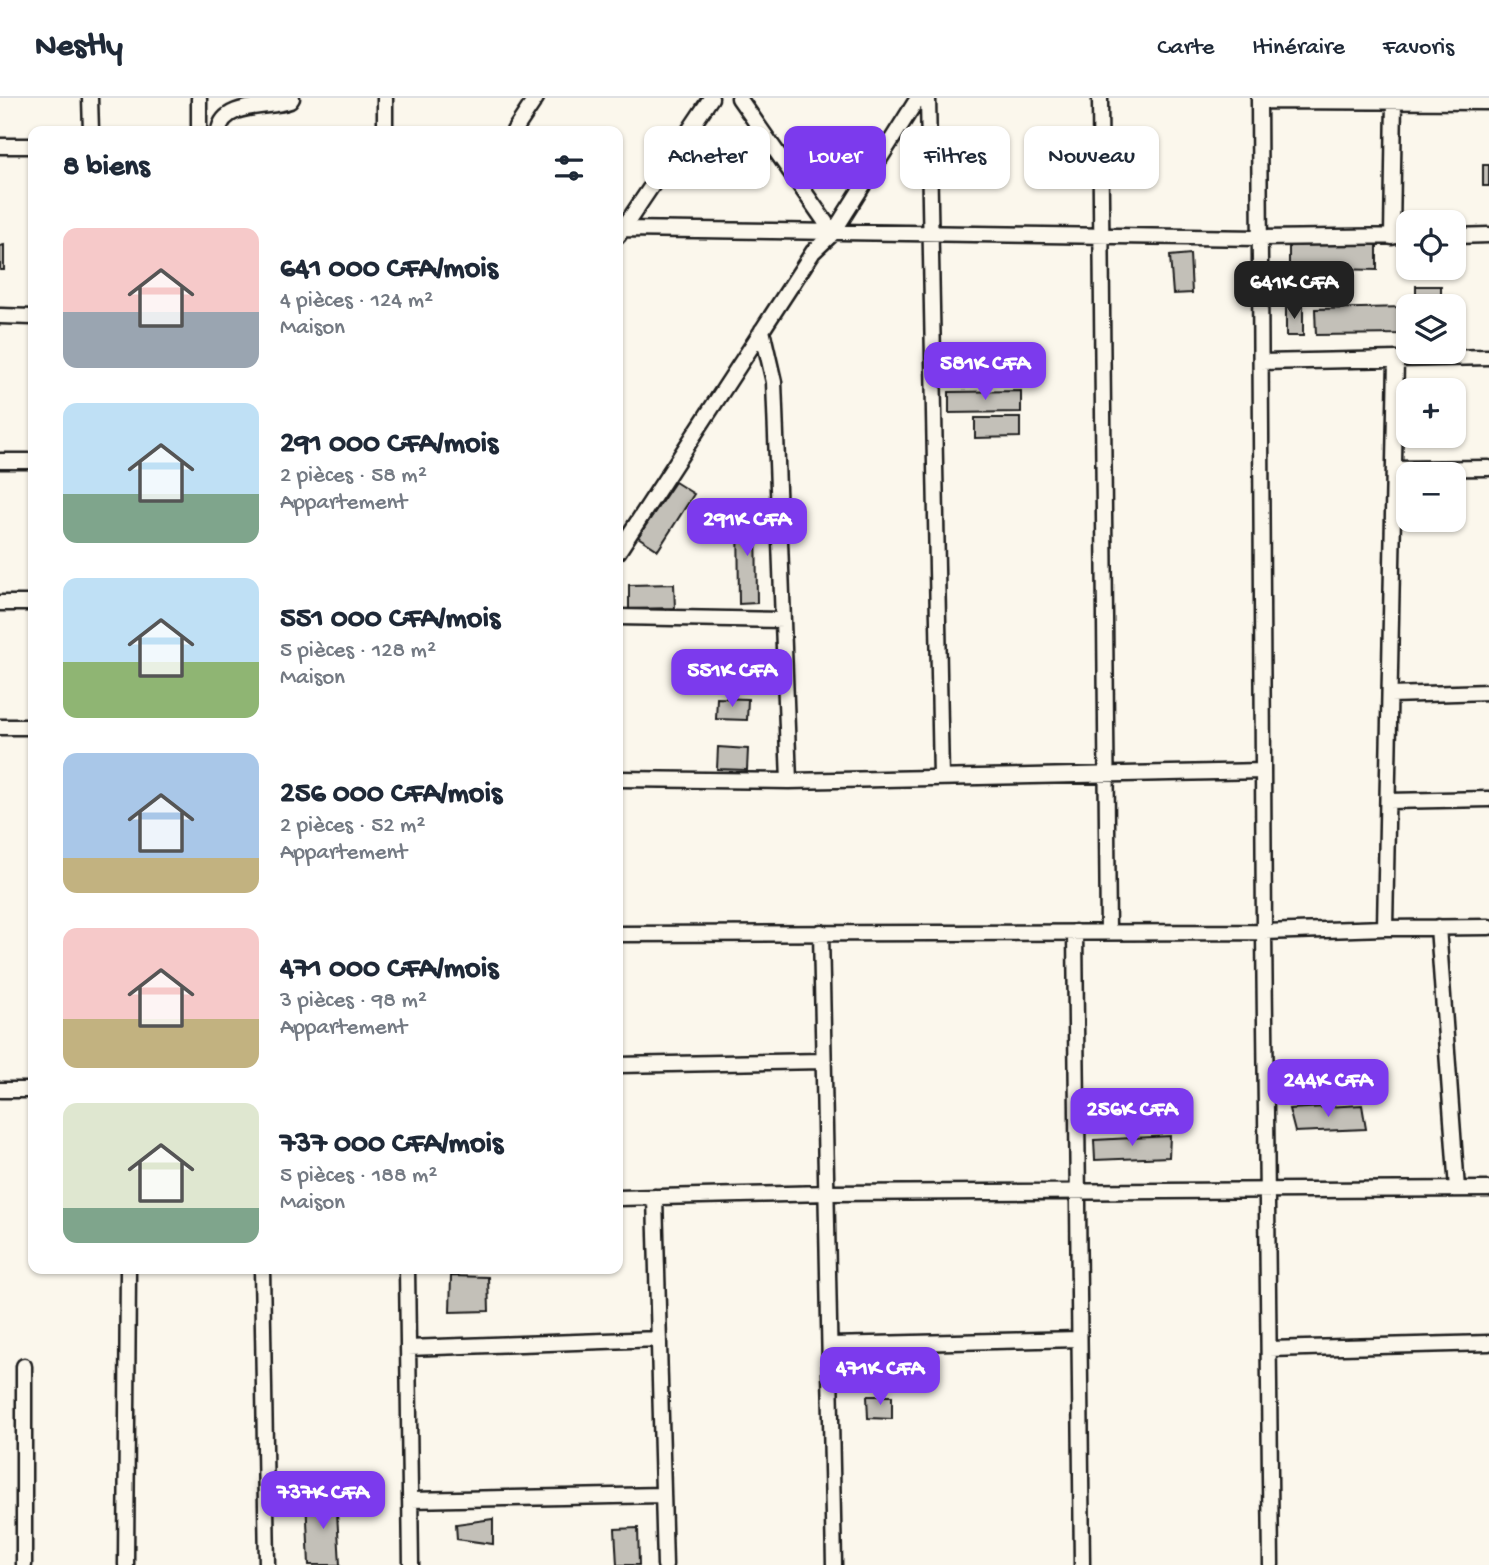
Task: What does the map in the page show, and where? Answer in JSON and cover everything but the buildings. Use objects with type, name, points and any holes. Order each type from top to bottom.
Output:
[{"type":"street","points":[[90,98],[91,126]]},
{"type":"street","points":[[199,98],[199,126]]},
{"type":"street","points":[[219,126],[232,112],[247,107],[276,106],[292,98]]},
{"type":"street","points":[[384,98],[384,126]]},
{"type":"street","points":[[517,126],[536,98]]},
{"type":"street","points":[[623,229],[711,98]]},
{"type":"street","points":[[740,98],[833,233]]},
{"type":"street","points":[[623,544],[813,252],[833,233],[918,98]]},
{"type":"street","points":[[928,98],[941,778]]},
{"type":"street","points":[[1100,98],[1108,932]]},
{"type":"street","points":[[1271,1565],[1259,99],[1489,102]]},
{"type":"street","points":[[1392,236],[1394,100]]},
{"type":"street","points":[[0,146],[28,146]]},
{"type":"street","points":[[623,233],[1260,238],[1396,236]]},
{"type":"street","points":[[1466,236],[1489,235]]},
{"type":"street","points":[[0,316],[28,317]]},
{"type":"street","points":[[762,330],[774,382],[789,781]]},
{"type":"street","points":[[1466,357],[1489,357]]},
{"type":"street","points":[[1261,362],[1396,359],[1385,928]]},
{"type":"street","points":[[0,461],[28,461]]},
{"type":"street","points":[[1394,470],[1489,468]]},
{"type":"street","points":[[0,603],[28,603]]},
{"type":"street","points":[[623,617],[783,620]]},
{"type":"street","points":[[1390,695],[1489,692]]},
{"type":"street","points":[[0,727],[28,727]]},
{"type":"street","points":[[623,779],[789,781],[1263,771]]},
{"type":"street","points":[[1388,801],[1489,799]]},
{"type":"street","points":[[623,934],[1264,932],[1489,927]]},
{"type":"street","points":[[1438,928],[1457,1189]]},
{"type":"street","points":[[821,932],[834,1565]]},
{"type":"street","points":[[1075,932],[1082,1565]]},
{"type":"street","points":[[623,1065],[824,1061]]},
{"type":"street","points":[[0,1090],[28,1090]]},
{"type":"street","points":[[623,1198],[828,1193],[1489,1189]]},
{"type":"street","points":[[655,1197],[665,1565]]},
{"type":"street","points":[[127,1565],[128,1274]]},
{"type":"street","points":[[262,1274],[267,1565]]},
{"type":"street","points":[[407,1274],[411,1565]]},
{"type":"street","points":[[408,1348],[659,1339]]},
{"type":"street","points":[[830,1345],[1079,1339]]},
{"type":"street","points":[[1269,1349],[1489,1343]]},
{"type":"street","points":[[24,1366],[24,1565]]},
{"type":"street","points":[[410,1500],[663,1495]]}]
